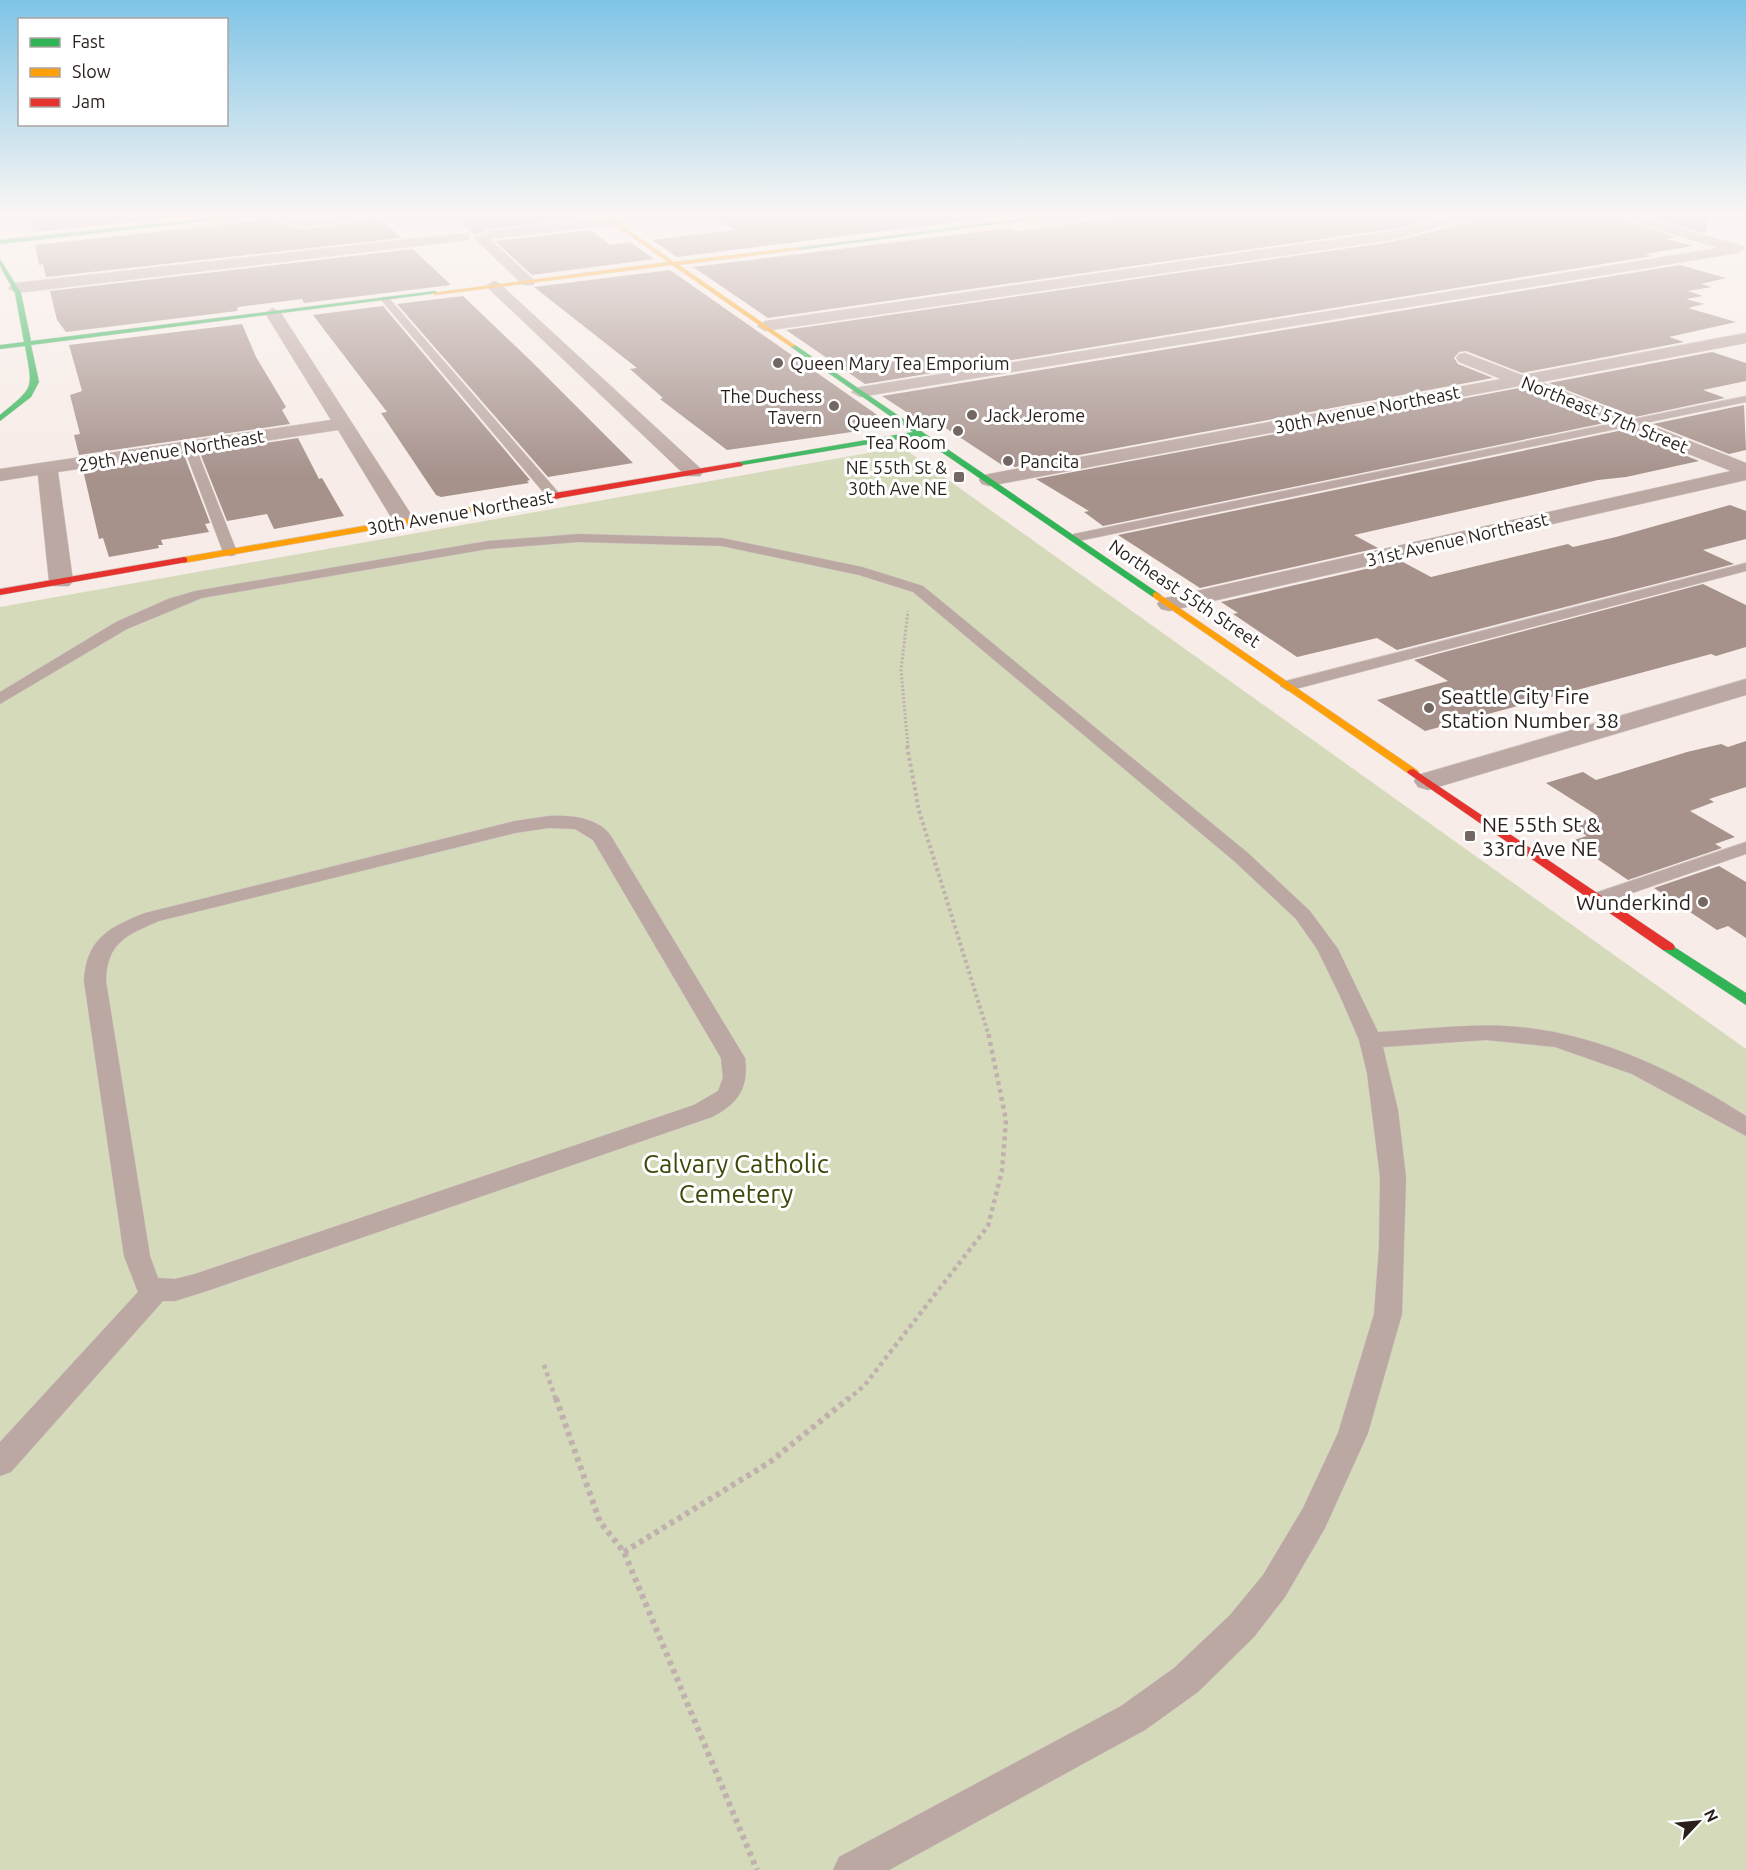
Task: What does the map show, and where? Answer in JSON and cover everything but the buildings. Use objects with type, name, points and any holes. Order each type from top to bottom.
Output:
[{"type":"main road","points":[[0,419],[28,396],[35,382],[19,302]]},
{"type":"main road","points":[[0,346],[359,302]]},
{"type":"main road","name":"Northeast 55th Street","points":[[730,302],[1746,1000]]},
{"type":"main road","name":"30th Avenue Northeast","points":[[0,592],[920,433]]},
{"type":"street","points":[[511,302],[693,472]]},
{"type":"street","points":[[765,326],[930,302]]},
{"type":"street","points":[[860,392],[1403,302]]},
{"type":"street","points":[[273,313],[405,522]]},
{"type":"street","name":"30th Avenue Northeast","points":[[989,480],[1746,338]]},
{"type":"street","name":"Northeast 57th Street","points":[[1465,358],[1746,472]]},
{"type":"street","name":"29th Avenue Northeast","points":[[0,476],[343,424]]},
{"type":"street","points":[[47,469],[61,581]]},
{"type":"street","name":"31st Avenue Northeast","points":[[1169,604],[1746,472]]},
{"type":"street","points":[[1428,781],[1746,687]]},
{"type":"lane","points":[[388,302],[554,496]]},
{"type":"lane","points":[[1074,538],[1746,399]]},
{"type":"lane","points":[[190,448],[230,552]]},
{"type":"lane","points":[[0,699],[132,618],[175,601],[226,589],[517,541],[652,538],[722,542],[862,571],[918,589],[1289,899],[1327,949],[1370,1040],[1386,1110],[1393,1177],[1388,1314],[1353,1433],[1314,1518],[1274,1586],[1242,1626],[1186,1680],[1133,1718],[852,1870]]},
{"type":"lane","points":[[1288,686],[1746,567]]},
{"type":"lane","points":[[0,1462],[156,1290],[176,1290],[197,1284],[703,1111],[727,1098],[734,1086],[733,1058],[601,836],[583,825],[562,821],[515,827],[152,917],[120,932],[103,945],[96,955],[95,981],[137,1256],[147,1284],[156,1290]]},
{"type":"lane","points":[[1599,898],[1746,848]]},
{"type":"lane","points":[[1370,1040],[1523,1035],[1560,1042],[1652,1073],[1699,1096],[1746,1127]]},
{"type":"path","points":[[624,1552],[770,1462],[864,1386],[988,1226],[1002,1172],[1006,1120],[987,1026],[919,811],[904,726],[901,670],[906,616],[918,589]]},
{"type":"path","points":[[544,1365],[600,1522],[624,1552],[757,1870]]},
{"type":"green space","name":"Calvary Catholic Cemetery","points":[[902,447],[1746,1049],[1746,1870],[0,1870],[0,607]]},
{"type":"traffic: fast","points":[[0,419],[28,395],[35,382],[20,302]]},
{"type":"traffic: fast","points":[[0,347],[360,302]]},
{"type":"traffic: fast","points":[[793,346],[1156,595]]},
{"type":"traffic: fast","points":[[739,464],[920,433]]},
{"type":"traffic: fast","points":[[1668,947],[1746,1000]]},
{"type":"traffic: slow","points":[[730,302],[793,346]]},
{"type":"traffic: slow","points":[[184,560],[537,499]]},
{"type":"traffic: slow","points":[[1156,595],[1413,772]]},
{"type":"traffic: jam","points":[[537,499],[739,464]]},
{"type":"traffic: jam","points":[[0,592],[184,560]]},
{"type":"traffic: jam","points":[[1413,772],[1668,947]]},
{"type":"place","name":"Queen Mary Tea Emporium","points":[[778,363]]},
{"type":"place","name":"The Duchess Tavern","points":[[834,406]]},
{"type":"place","name":"Jack Jerome","points":[[972,415]]},
{"type":"place","name":"Queen Mary Tea Room","points":[[958,431]]},
{"type":"place","name":"Pancita","points":[[1008,461]]},
{"type":"place","name":"NE 55th St & 30th Ave NE","points":[[959,477]]},
{"type":"place","name":"Seattle City Fire Station Number 38","points":[[1429,708]]},
{"type":"place","name":"NE 55th St & 33rd Ave NE","points":[[1470,836]]},
{"type":"place","name":"Wunderkind","points":[[1703,902]]}]
